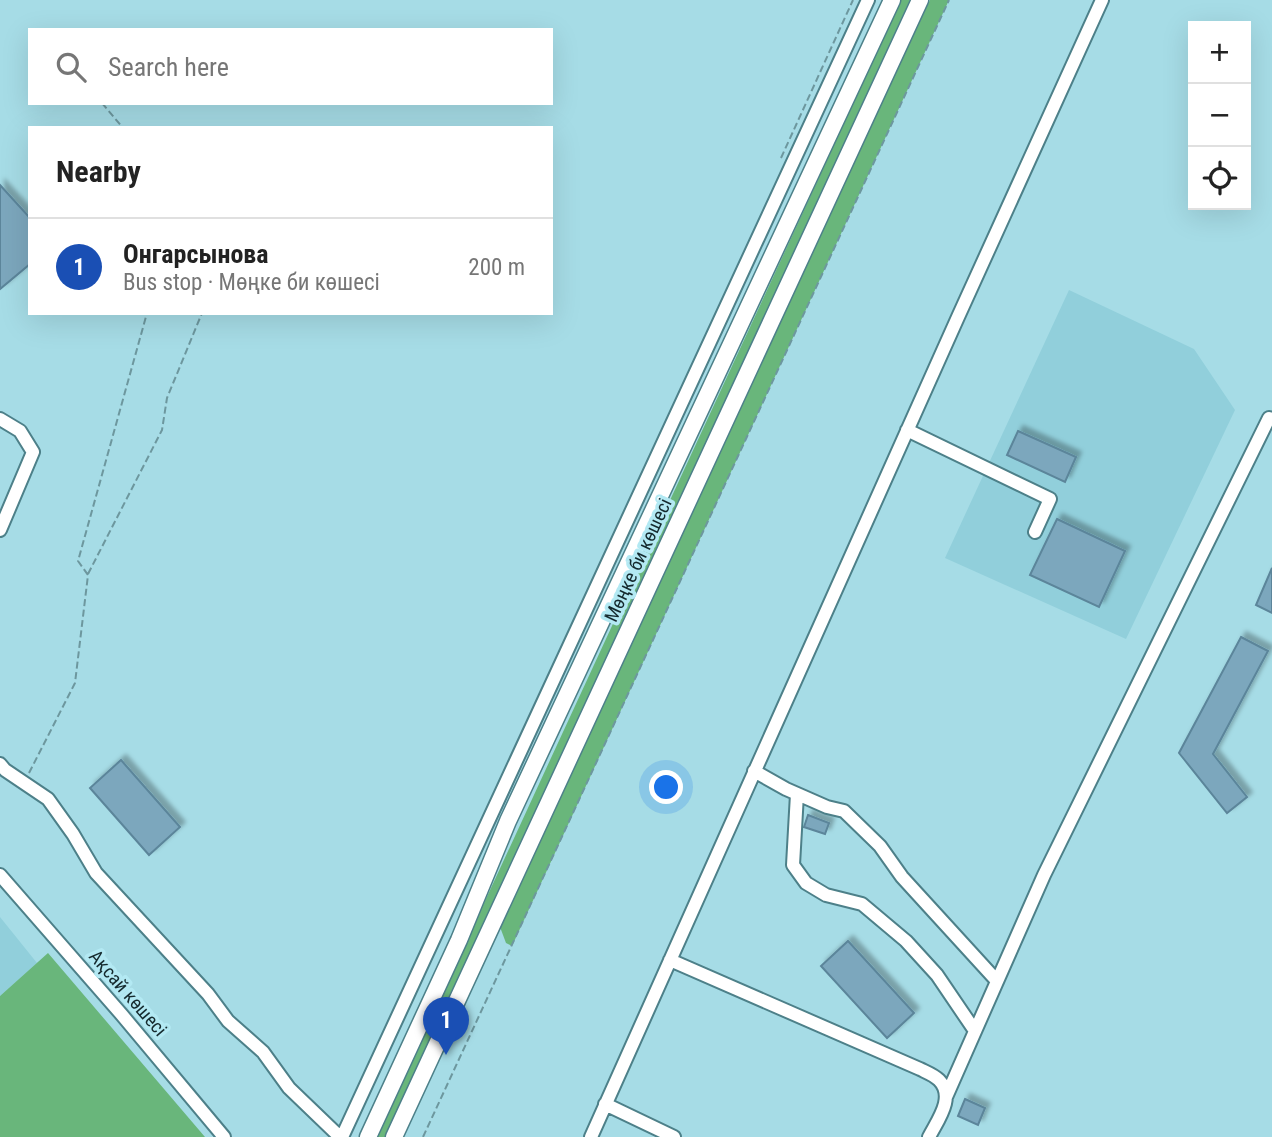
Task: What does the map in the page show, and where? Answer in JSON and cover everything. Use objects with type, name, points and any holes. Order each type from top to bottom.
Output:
[{"type":"main road","name":"Мөңке би көшесі","points":[[368,1137],[459,940],[508,821],[891,0]]},
{"type":"main road","name":"Мөңке би көшесі","points":[[394,1137],[920,0]]},
{"type":"street","points":[[0,764],[48,799],[96,873],[208,994],[228,1021],[263,1052],[289,1088],[341,1137],[868,0]]},
{"type":"street","points":[[591,1137],[1102,0]]},
{"type":"street","points":[[929,1137],[1050,862],[1269,418]]},
{"type":"street","points":[[0,419],[20,431],[33,452],[0,530]]},
{"type":"street","points":[[907,430],[1050,499],[1035,532]]},
{"type":"street","points":[[754,771],[797,794],[844,811],[880,846],[902,877],[997,981]]},
{"type":"street","points":[[797,794],[793,865],[806,883],[826,895],[862,904],[906,941],[937,975],[975,1031]]},
{"type":"street","name":"Ақсай көшесі","points":[[0,876],[224,1137]]},
{"type":"street","points":[[670,960],[920,1069],[939,1080],[946,1097]]},
{"type":"street","points":[[605,1104],[674,1137]]},
{"type":"path","points":[[423,1137],[949,0]]},
{"type":"path","points":[[105,105],[121,126]]},
{"type":"path","points":[[88,575],[78,561],[146,315]]},
{"type":"path","points":[[24,783],[75,683],[88,575],[162,430],[167,398],[201,315]]},
{"type":"shaded area","points":[[1069,290],[1194,349],[1235,410],[1126,639],[945,558]]},
{"type":"shaded area","points":[[0,917],[37,963],[0,996]]},
{"type":"green space","points":[[901,0],[910,0],[697,465],[385,1137],[376,1137]]},
{"type":"green space","points":[[930,0],[949,0],[512,946],[506,943],[500,927]]},
{"type":"green space","points":[[48,953],[205,1137],[0,1137],[0,996]]},
{"type":"building","points":[[0,185],[28,216],[28,266],[0,289]]},
{"type":"building","points":[[1018,431],[1076,457],[1065,482],[1007,455]]},
{"type":"building","points":[[1057,519],[1125,551],[1099,607],[1030,575]]},
{"type":"building","points":[[1272,568],[1272,613],[1256,605]]},
{"type":"building","points":[[1241,637],[1268,651],[1213,754],[1247,797],[1227,813],[1179,753]]},
{"type":"building","points":[[121,760],[180,827],[149,855],[90,788]]},
{"type":"building","points":[[808,815],[829,823],[825,834],[804,827]]},
{"type":"building","points":[[848,941],[914,1013],[887,1038],[821,966]]},
{"type":"building","points":[[965,1099],[985,1108],[978,1125],[958,1116]]},
{"type":"place","name":"Онгарсынова","points":[[446,1055]]}]
